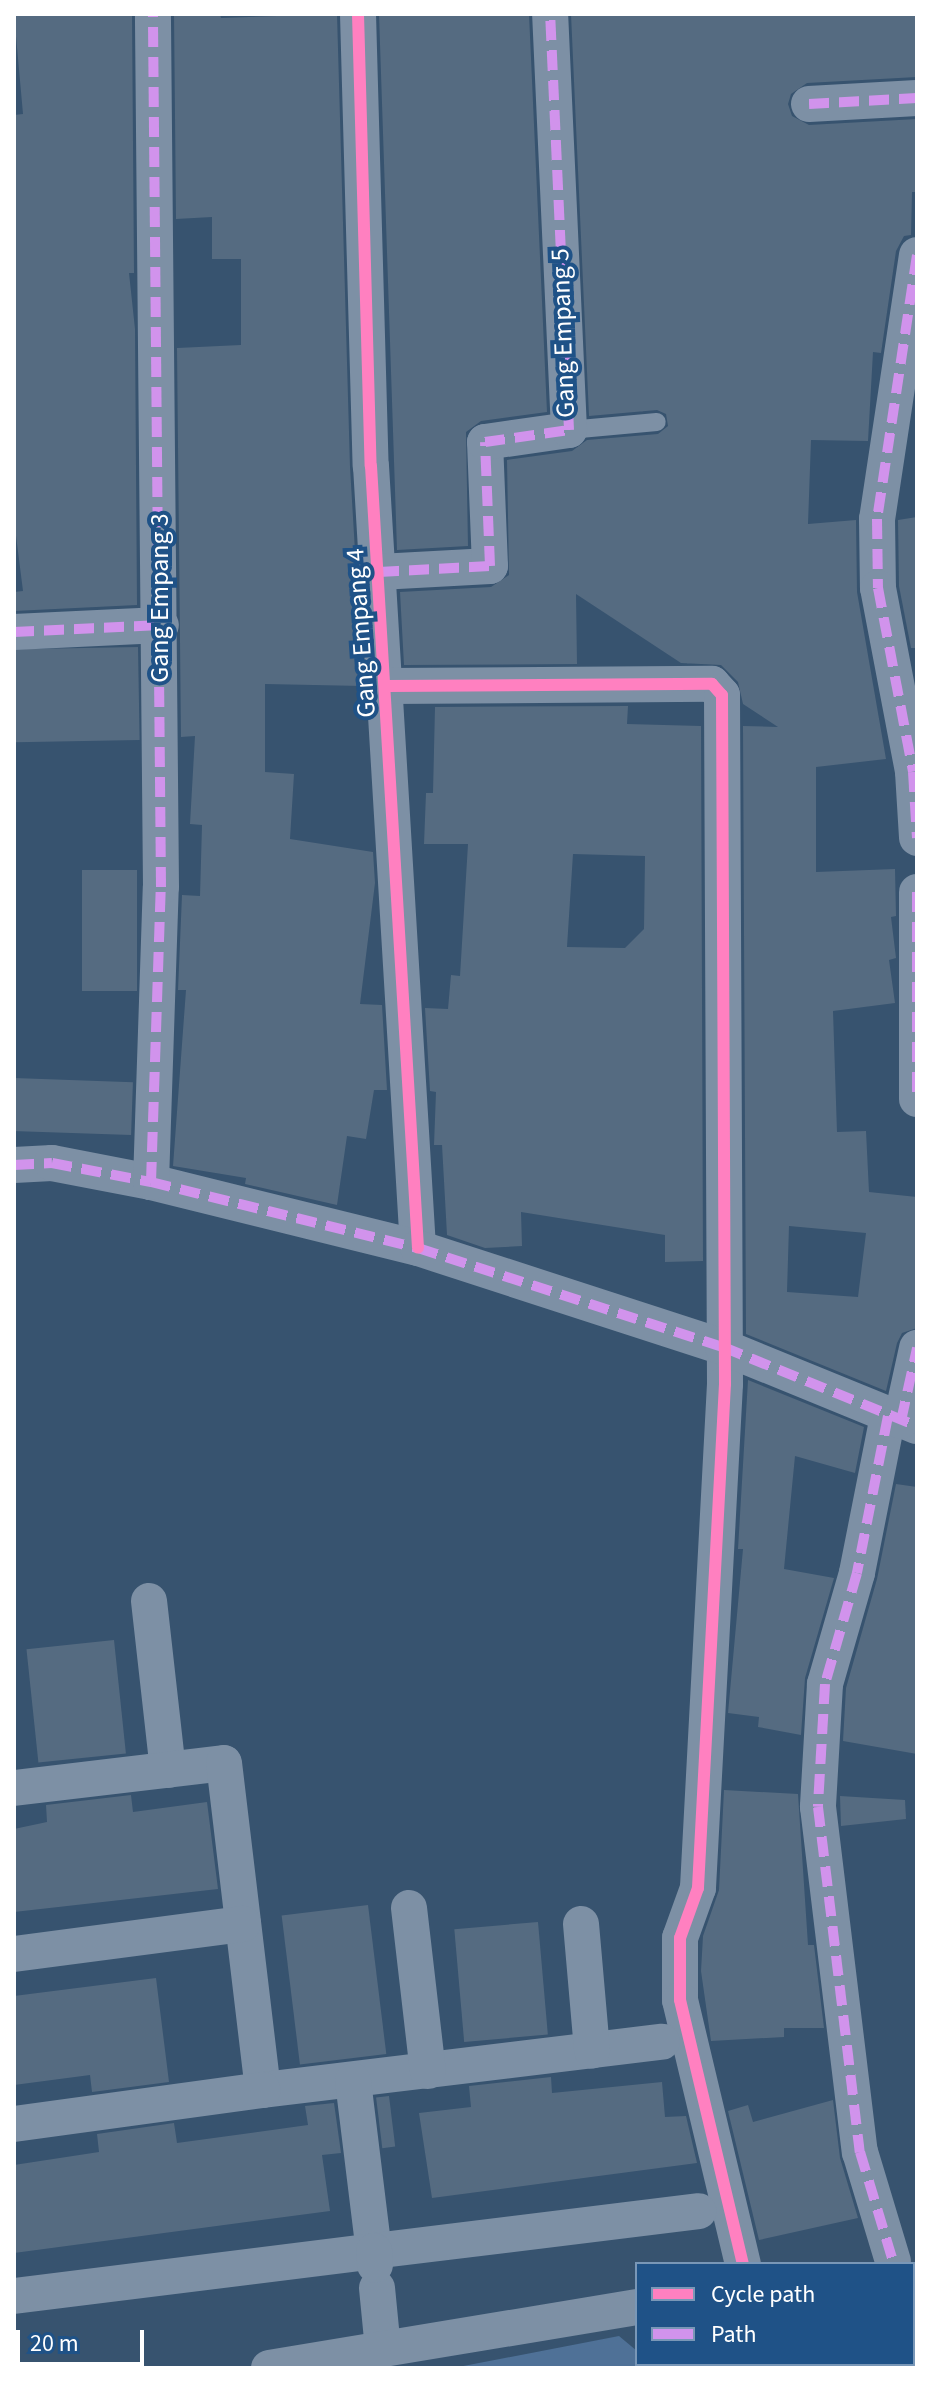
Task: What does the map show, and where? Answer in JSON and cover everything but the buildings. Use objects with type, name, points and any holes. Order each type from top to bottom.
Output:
[{"type":"street","name":"Gang Empang 3","points":[[151,1182],[161,887],[161,625],[153,14]]},
{"type":"street","name":"Gang Empang 4","points":[[358,14],[379,572],[418,1248]]},
{"type":"street","name":"Gang Empang 5","points":[[379,572],[490,566],[485,442],[569,430],[550,14]]},
{"type":"street","points":[[809,104],[917,98]]},
{"type":"street","points":[[917,255],[877,519],[878,588],[913,772],[917,838]]},
{"type":"street","points":[[14,632],[161,625]]},
{"type":"street","points":[[387,686],[712,684],[720,690],[723,1347],[698,1888],[680,1938],[680,2000],[743,2262]]},
{"type":"street","points":[[917,892],[917,1099]]},
{"type":"street","points":[[14,1165],[52,1163],[151,1182],[418,1248],[723,1347],[902,1421]]},
{"type":"street","points":[[896,2261],[860,2152],[818,1807],[825,1684],[902,1421],[917,1348]]},
{"type":"street","points":[[149,1601],[168,1770]]},
{"type":"street","points":[[14,1788],[224,1763],[263,2090]]},
{"type":"street","points":[[409,1908],[428,2071]]},
{"type":"street","points":[[14,1954],[243,1924]]},
{"type":"street","points":[[581,1924],[592,2051]]},
{"type":"street","points":[[14,2124],[263,2090],[662,2042]]},
{"type":"street","points":[[353,2081],[383,2349]]},
{"type":"street","points":[[14,2296],[376,2268],[699,2211]]},
{"type":"street","points":[[269,2368],[635,2307]]},
{"type":"lane","points":[[569,430],[657,422]]},
{"type":"water","points":[[619,2336],[635,2349],[635,2366],[664,2368],[453,2368]]},
{"type":"water","points":[[767,2366],[904,2366],[904,2368]]},
{"type":"marked path","points":[[151,1182],[161,887],[153,14]]},
{"type":"marked path","points":[[379,572],[490,566],[485,442],[569,430],[550,14]]},
{"type":"marked path","points":[[809,104],[917,98]]},
{"type":"marked path","points":[[917,255],[877,519],[878,588],[913,772],[917,838]]},
{"type":"marked path","points":[[14,632],[161,625]]},
{"type":"marked path","points":[[917,892],[917,1099]]},
{"type":"marked path","points":[[14,1165],[52,1163],[151,1182],[418,1248],[723,1347],[917,1426]]},
{"type":"marked path","points":[[901,1421],[917,1348]]},
{"type":"marked path","points":[[888,1416],[857,1573],[825,1684],[818,1807],[860,2152],[893,2261]]},
{"type":"cycle path","points":[[358,14],[371,466],[418,1248]]},
{"type":"cycle path","points":[[387,686],[712,684],[722,695],[725,1384],[698,1888],[680,1938],[680,2000],[743,2262]]}]
